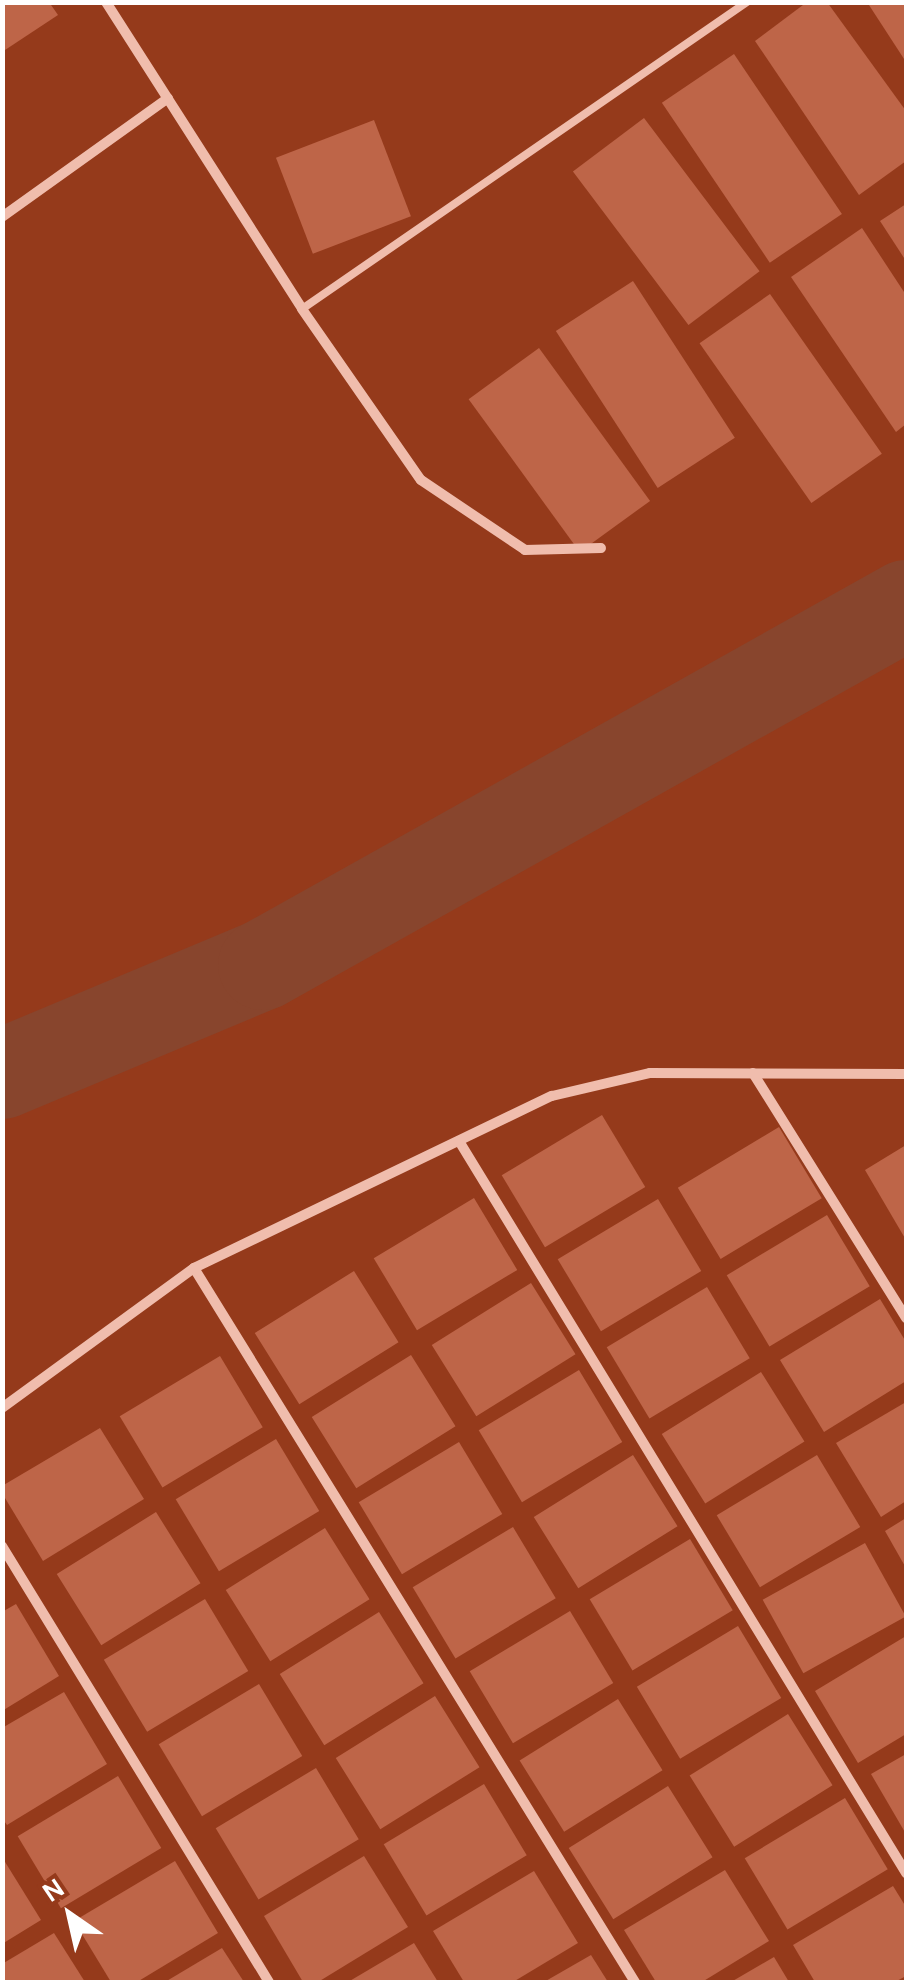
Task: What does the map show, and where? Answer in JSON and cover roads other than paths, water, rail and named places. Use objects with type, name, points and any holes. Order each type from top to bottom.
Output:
[{"type":"street","points":[[106,2],[302,309],[421,480],[526,550],[601,548]]},
{"type":"street","points":[[2,217],[168,98]]},
{"type":"street","points":[[2,1408],[194,1268],[552,1096],[650,1073],[906,1074]]},
{"type":"street","points":[[752,1073],[906,1318]]},
{"type":"street","points":[[459,1140],[906,1873]]},
{"type":"street","points":[[194,1268],[635,1982]]},
{"type":"street","points":[[2,1546],[270,1982]]},
{"type":"lane","points":[[302,309],[747,2]]},
{"type":"waterway","points":[[2,1074],[263,965],[906,605]]}]
